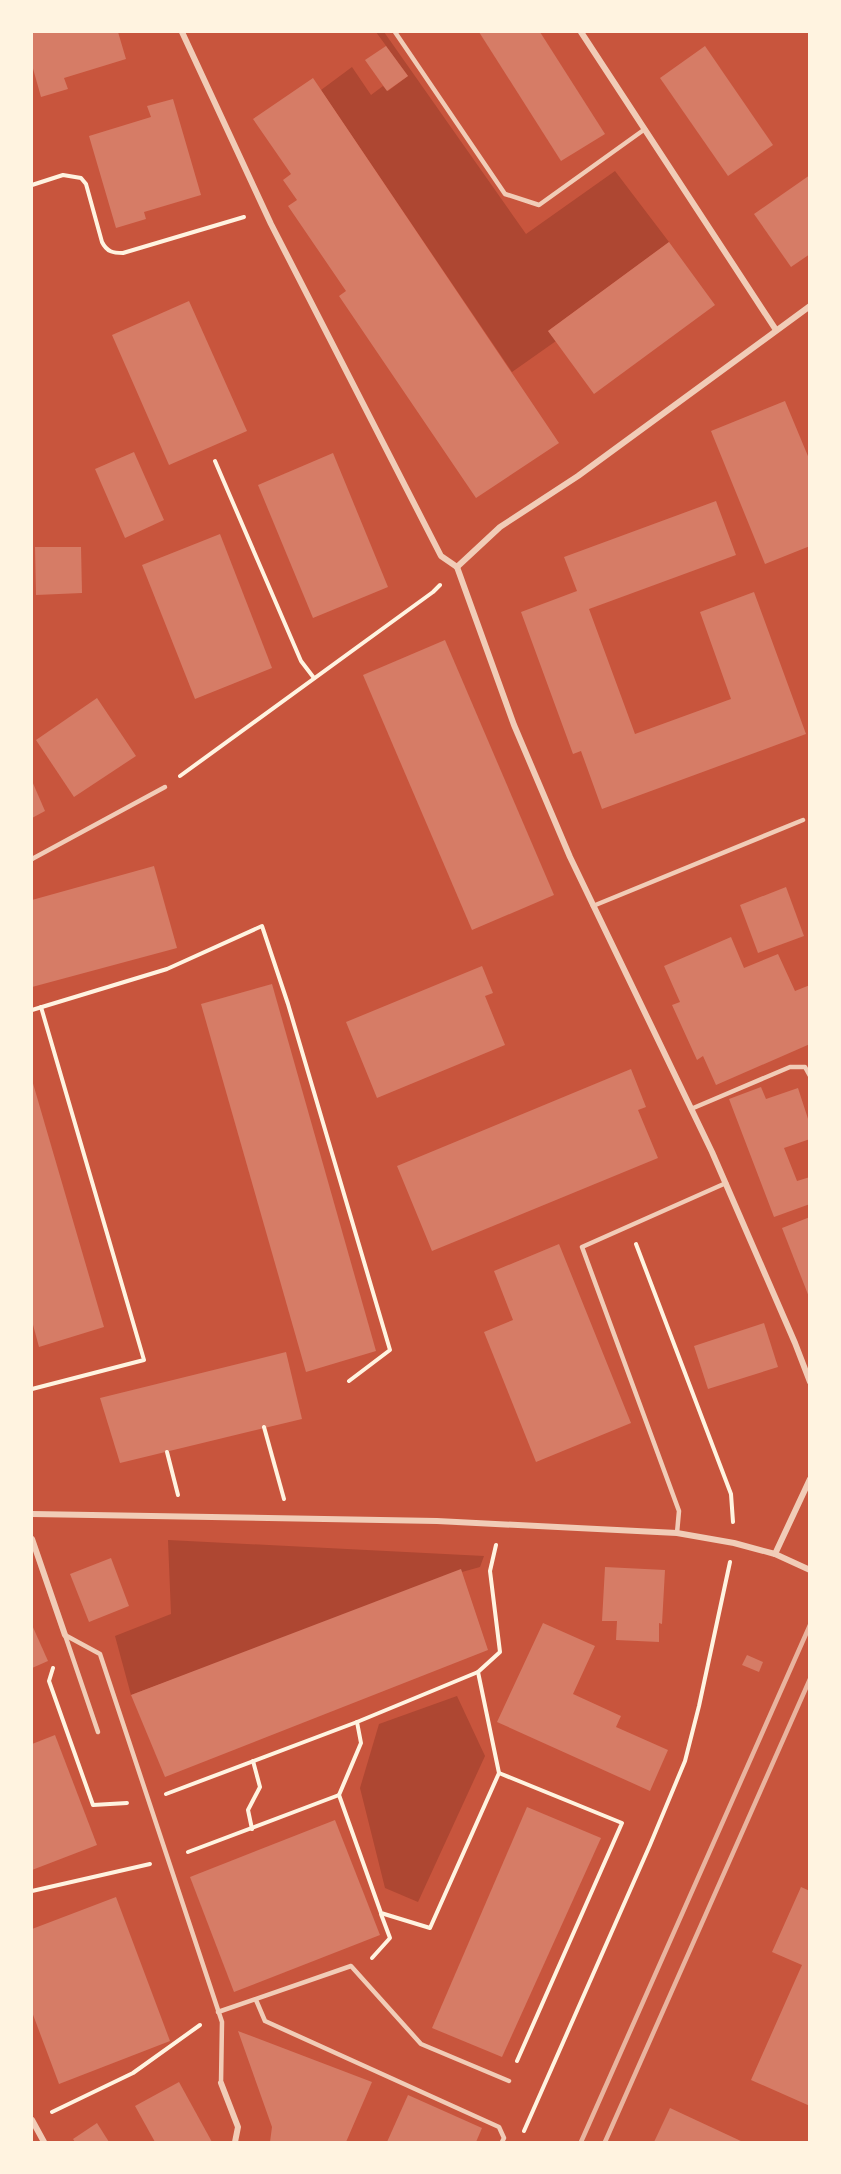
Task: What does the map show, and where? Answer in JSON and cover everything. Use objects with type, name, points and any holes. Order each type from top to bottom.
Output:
[{"type":"street","points":[[182,32],[263,207],[441,556],[457,567],[514,725],[570,857],[726,1183],[810,1382]]},
{"type":"street","points":[[581,32],[776,330]]},
{"type":"street","points":[[457,567],[500,527],[578,476],[810,306]]},
{"type":"street","points":[[775,1554],[810,1479]]},
{"type":"street","points":[[32,1514],[437,1521],[677,1533],[734,1543],[775,1554],[810,1570]]},
{"type":"street","points":[[32,1539],[65,1635]]},
{"type":"street","points":[[222,2083],[238,2127],[235,2142]]},
{"type":"street","points":[[32,2121],[45,2142]]},
{"type":"lane","points":[[394,32],[505,195],[539,205],[645,129]]},
{"type":"lane","points":[[32,859],[165,787]]},
{"type":"lane","points":[[593,906],[803,820]]},
{"type":"lane","points":[[692,1109],[790,1067],[805,1068],[810,1076]]},
{"type":"lane","points":[[677,1533],[679,1511],[582,1247],[726,1183]]},
{"type":"lane","points":[[65,1635],[98,1732]]},
{"type":"lane","points":[[65,1635],[100,1654],[218,2012],[222,2027],[222,2083]]},
{"type":"lane","points":[[218,2012],[351,1966],[421,2044],[509,2081]]},
{"type":"lane","points":[[256,2000],[265,2021],[499,2127],[504,2138],[502,2142]]},
{"type":"path","points":[[32,185],[63,175],[81,178],[86,184],[102,242],[106,249],[114,253],[123,253],[248,216],[263,207]]},
{"type":"path","points":[[215,461],[301,661],[314,678]]},
{"type":"path","points":[[165,787],[434,592],[457,567]]},
{"type":"path","points":[[32,1010],[167,969],[262,926],[288,1004],[390,1350],[349,1381]]},
{"type":"path","points":[[32,1389],[144,1360],[41,1007]]},
{"type":"path","points":[[524,2132],[685,1761],[734,1543],[732,1494],[629,1226]]},
{"type":"path","points":[[264,1427],[290,1518]]},
{"type":"path","points":[[167,1452],[183,1516]]},
{"type":"path","points":[[148,1801],[357,1722],[478,1672],[500,1653],[490,1571],[501,1524]]},
{"type":"path","points":[[381,1913],[430,1928],[499,1773],[478,1672]]},
{"type":"path","points":[[357,1722],[361,1743],[339,1795],[390,1938],[368,1962],[360,1976]]},
{"type":"path","points":[[252,1828],[248,1810],[260,1787],[253,1761]]},
{"type":"path","points":[[499,1773],[622,1823],[509,2081]]},
{"type":"path","points":[[32,1891],[167,1860],[339,1795]]},
{"type":"path","points":[[32,2121],[133,2073],[218,2012]]},
{"type":"shaded area","points":[[376,32],[384,32],[526,234],[615,171],[669,242],[548,331],[556,341],[512,372],[321,90],[352,67],[371,95],[383,86],[388,91],[408,76]]},
{"type":"shaded area","points":[[168,1540],[484,1556],[480,1567],[131,1695],[115,1636],[171,1614]]},
{"type":"shaded area","points":[[457,1696],[485,1756],[418,1902],[385,1888],[360,1788],[379,1724]]},
{"type":"building","points":[[32,32],[118,32],[126,59],[64,78],[68,89],[41,97],[32,65]]},
{"type":"building","points":[[479,32],[540,32],[605,134],[561,161]]},
{"type":"building","points":[[386,46],[408,76],[387,91],[365,60]]},
{"type":"building","points":[[705,46],[773,145],[728,176],[660,78]]},
{"type":"building","points":[[313,78],[559,443],[476,498],[339,296],[346,291],[288,206],[297,200],[283,180],[291,174],[253,119]]},
{"type":"building","points":[[173,99],[201,195],[144,212],[146,219],[116,228],[89,136],[151,117],[147,106]]},
{"type":"building","points":[[810,175],[810,254],[791,267],[754,214]]},
{"type":"building","points":[[669,242],[715,305],[594,394],[548,331]]},
{"type":"building","points":[[189,301],[247,431],[169,465],[112,335]]},
{"type":"building","points":[[785,401],[810,461],[810,546],[765,564],[711,431]]},
{"type":"building","points":[[134,452],[164,520],[125,538],[95,469]]},
{"type":"building","points":[[333,453],[388,587],[313,618],[258,485]]},
{"type":"building","points":[[716,501],[736,555],[589,609],[635,734],[731,699],[700,612],[754,592],[806,734],[602,809],[581,751],[573,754],[521,612],[577,591],[564,557]]},
{"type":"building","points":[[220,534],[272,668],[195,699],[142,565]]},
{"type":"building","points":[[35,547],[81,547],[82,593],[36,595]]},
{"type":"building","points":[[445,640],[554,895],[472,930],[363,675]]},
{"type":"building","points":[[97,698],[136,756],[74,797],[36,740]]},
{"type":"building","points":[[32,781],[45,811],[32,818]]},
{"type":"building","points":[[154,866],[177,948],[32,987],[32,900]]},
{"type":"building","points":[[786,887],[804,936],[758,953],[740,905]]},
{"type":"building","points":[[731,937],[744,968],[778,954],[795,991],[810,985],[810,1044],[716,1085],[703,1056],[697,1060],[672,1005],[680,1002],[664,966]]},
{"type":"building","points":[[482,966],[493,993],[485,996],[505,1045],[377,1098],[346,1022]]},
{"type":"building","points":[[272,984],[376,1351],[306,1372],[201,1004]]},
{"type":"building","points":[[631,1069],[646,1107],[638,1110],[658,1158],[432,1251],[397,1166]]},
{"type":"building","points":[[32,1080],[104,1327],[39,1347],[32,1321]]},
{"type":"building","points":[[761,1087],[766,1099],[798,1088],[810,1125],[810,1139],[784,1148],[797,1181],[810,1177],[810,1204],[774,1217],[729,1099]]},
{"type":"building","points":[[810,1217],[810,1297],[809,1297],[782,1228]]},
{"type":"building","points":[[559,1244],[631,1423],[536,1462],[484,1332],[513,1320],[494,1271]]},
{"type":"building","points":[[764,1323],[778,1367],[708,1389],[694,1346]]},
{"type":"building","points":[[286,1352],[302,1419],[120,1463],[100,1398]]},
{"type":"building","points":[[111,1558],[129,1606],[89,1622],[70,1574]]},
{"type":"building","points":[[605,1567],[665,1570],[659,1642],[616,1640],[617,1621],[602,1621]]},
{"type":"building","points":[[461,1569],[488,1650],[165,1777],[131,1695]]},
{"type":"building","points":[[543,1623],[595,1646],[573,1694],[621,1716],[616,1727],[668,1750],[650,1791],[497,1722]]},
{"type":"building","points":[[32,1625],[48,1661],[32,1668]]},
{"type":"building","points":[[747,1655],[763,1662],[759,1672],[742,1665]]},
{"type":"building","points":[[55,1735],[97,1845],[32,1870],[32,1744]]},
{"type":"building","points":[[527,1807],[601,1838],[502,2057],[432,2028]]},
{"type":"building","points":[[335,1820],[380,1935],[234,1992],[190,1877]]},
{"type":"building","points":[[801,1887],[810,1891],[810,2106],[751,2080],[802,1965],[772,1952]]},
{"type":"building","points":[[116,1897],[170,2041],[59,2084],[32,2012],[32,1929]]},
{"type":"building","points":[[238,2031],[372,2082],[346,2142],[270,2142],[272,2127]]},
{"type":"building","points":[[179,2082],[212,2142],[155,2142],[135,2106]]},
{"type":"building","points":[[408,2095],[482,2128],[476,2142],[387,2142]]},
{"type":"building","points":[[670,2108],[743,2142],[654,2142]]},
{"type":"building","points":[[97,2123],[109,2142],[75,2142],[73,2139]]},
{"type":"railway","points":[[581,2142],[810,1625]]},
{"type":"railway","points":[[605,2142],[810,1679]]}]
